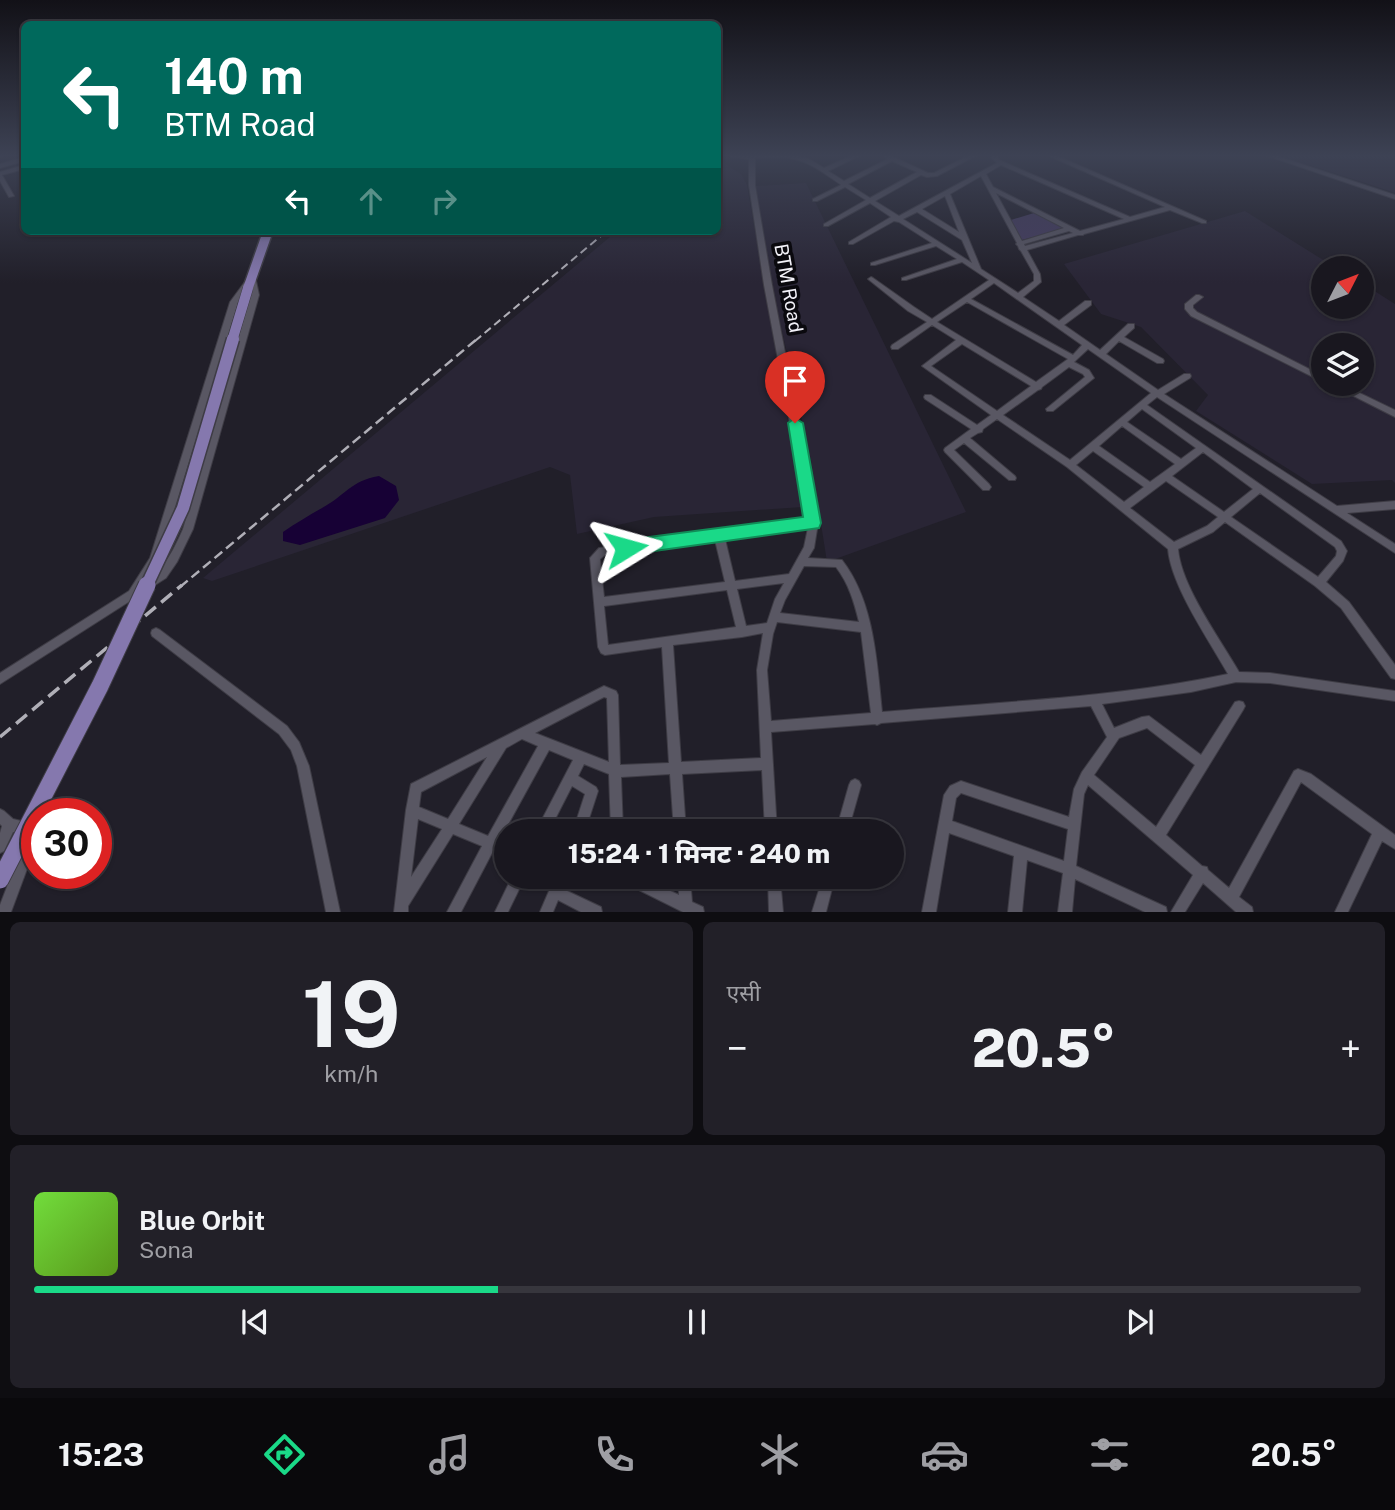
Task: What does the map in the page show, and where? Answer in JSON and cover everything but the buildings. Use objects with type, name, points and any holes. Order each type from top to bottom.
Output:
[{"type":"main road","points":[[0,880],[100,686],[184,508],[250,282],[267,235]]},
{"type":"street","name":"BTM Road","points":[[754,198],[813,523],[809,548],[772,622],[762,670],[770,819]]},
{"type":"street","points":[[815,200],[820,198]]},
{"type":"street","points":[[864,198],[979,270],[1102,353],[1157,394],[1395,549]]},
{"type":"street","points":[[826,225],[875,198]]},
{"type":"street","points":[[851,243],[941,198]]},
{"type":"street","points":[[949,198],[979,270]]},
{"type":"street","points":[[997,198],[1038,282],[1018,297]]},
{"type":"street","points":[[1010,198],[1081,234]]},
{"type":"street","points":[[1081,198],[1130,219]]},
{"type":"street","points":[[1150,198],[1204,222]]},
{"type":"street","points":[[1020,246],[1081,234],[1172,207]]},
{"type":"street","points":[[919,210],[967,240]]},
{"type":"street","points":[[1020,246],[1071,228]]},
{"type":"street","points":[[873,264],[936,244]]},
{"type":"street","points":[[904,279],[962,260]]},
{"type":"street","points":[[871,279],[933,322],[1038,387]]},
{"type":"street","points":[[895,347],[994,280]]},
{"type":"street","points":[[0,679],[162,575],[174,559],[188,529],[255,295],[250,282]]},
{"type":"street","points":[[133,593],[153,559],[234,302],[250,282]]},
{"type":"street","points":[[1199,297],[1189,304],[1189,309],[1194,314],[1311,373]]},
{"type":"street","points":[[967,299],[1086,372],[1090,378],[1050,409]]},
{"type":"street","points":[[1060,324],[1088,303]]},
{"type":"street","points":[[1102,353],[1131,326]]},
{"type":"street","points":[[1120,338],[1160,361]]},
{"type":"street","points":[[962,340],[926,366],[1070,466],[1172,547]]},
{"type":"street","points":[[986,487],[948,453],[950,448],[1038,387],[1088,344]]},
{"type":"street","points":[[1070,466],[1142,405],[1187,376]]},
{"type":"street","points":[[1358,396],[1395,414]]},
{"type":"street","points":[[928,397],[979,430]]},
{"type":"street","points":[[1142,405],[1195,440],[1201,449],[1338,544],[1342,551],[1340,558],[1319,583]]},
{"type":"street","points":[[1122,422],[1182,464]]},
{"type":"street","points":[[965,439],[1012,478]]},
{"type":"street","points":[[1093,446],[1150,487]]},
{"type":"street","points":[[1123,508],[1201,449]]},
{"type":"street","points":[[1166,476],[1319,583],[1345,605],[1395,674]]},
{"type":"street","points":[[1172,547],[1210,529],[1259,488]]},
{"type":"street","points":[[1336,510],[1395,505]]},
{"type":"street","points":[[1382,506],[1395,515]]},
{"type":"street","points":[[813,523],[602,551],[595,558],[605,650],[742,632],[772,622],[865,628]]},
{"type":"street","points":[[719,535],[742,632]]},
{"type":"street","points":[[1172,547],[1171,557],[1236,677]]},
{"type":"street","points":[[801,562],[839,563],[848,571],[865,628],[877,719]]},
{"type":"street","points":[[600,602],[792,578]]},
{"type":"street","points":[[156,633],[283,730],[295,746],[303,766],[333,912]]},
{"type":"street","points":[[667,642],[679,819]]},
{"type":"street","points":[[765,727],[1094,700],[1191,687],[1236,677],[1270,678],[1395,696]]},
{"type":"street","points":[[402,908],[413,794],[422,783],[524,734],[604,691],[609,691],[612,695],[617,819]]},
{"type":"street","points":[[1065,912],[1077,793],[1086,776],[1111,743],[1112,735],[1094,700]]},
{"type":"street","points":[[1158,834],[1239,706]]},
{"type":"street","points":[[1112,735],[1149,722],[1203,764]]},
{"type":"street","points":[[524,734],[615,771],[767,764]]},
{"type":"street","points":[[453,912],[546,743]]},
{"type":"street","points":[[402,908],[501,745]]},
{"type":"street","points":[[548,819],[581,757]]},
{"type":"street","points":[[1231,898],[1298,775],[1307,778],[1395,843]]},
{"type":"street","points":[[1086,776],[1158,834],[1247,912]]},
{"type":"street","points":[[570,778],[592,791],[583,819]]},
{"type":"street","points":[[845,819],[855,785]]},
{"type":"street","points":[[929,912],[950,795],[961,787],[1072,824]]},
{"type":"street","points":[[412,810],[494,846]]},
{"type":"street","points":[[0,847],[4,825],[33,830],[34,837],[4,912]]},
{"type":"street","points":[[945,825],[1069,869],[1161,912]]},
{"type":"street","points":[[1341,912],[1380,832]]},
{"type":"street","points":[[1015,912],[1021,854]]},
{"type":"street","points":[[1177,912],[1202,872]]},
{"type":"street","points":[[501,912],[513,889]]},
{"type":"street","points":[[652,889],[692,909]]},
{"type":"street","points":[[687,889],[692,909]]},
{"type":"street","points":[[775,889],[776,912]]},
{"type":"street","points":[[819,912],[826,889]]},
{"type":"street","points":[[546,912],[556,891],[596,912]]},
{"type":"shaded area","points":[[721,198],[749,198],[803,507],[654,517],[577,534],[570,475],[550,467],[212,581],[203,578],[612,235],[721,235]]},
{"type":"shaded area","points":[[758,198],[813,198],[966,512],[827,562],[811,460],[770,278]]},
{"type":"shaded area","points":[[1245,211],[1317,256],[1311,256],[1311,319],[1374,319],[1374,291],[1395,304],[1395,483],[1392,480],[1312,484],[1196,411],[1208,395],[1141,327],[1101,314],[1064,264]]},
{"type":"shaded area","points":[[1034,213],[1066,228],[1022,240],[1011,220]]},
{"type":"shaded area","points":[[379,476],[396,486],[399,500],[385,518],[300,545],[283,541],[283,532],[361,481]]},
{"type":"railway","points":[[475,341],[602,235]]},
{"type":"railway","points":[[180,587],[477,339]]},
{"type":"railway","points":[[0,737],[182,585]]},
{"type":"route","points":[[626,548],[813,523],[795,423]]}]
